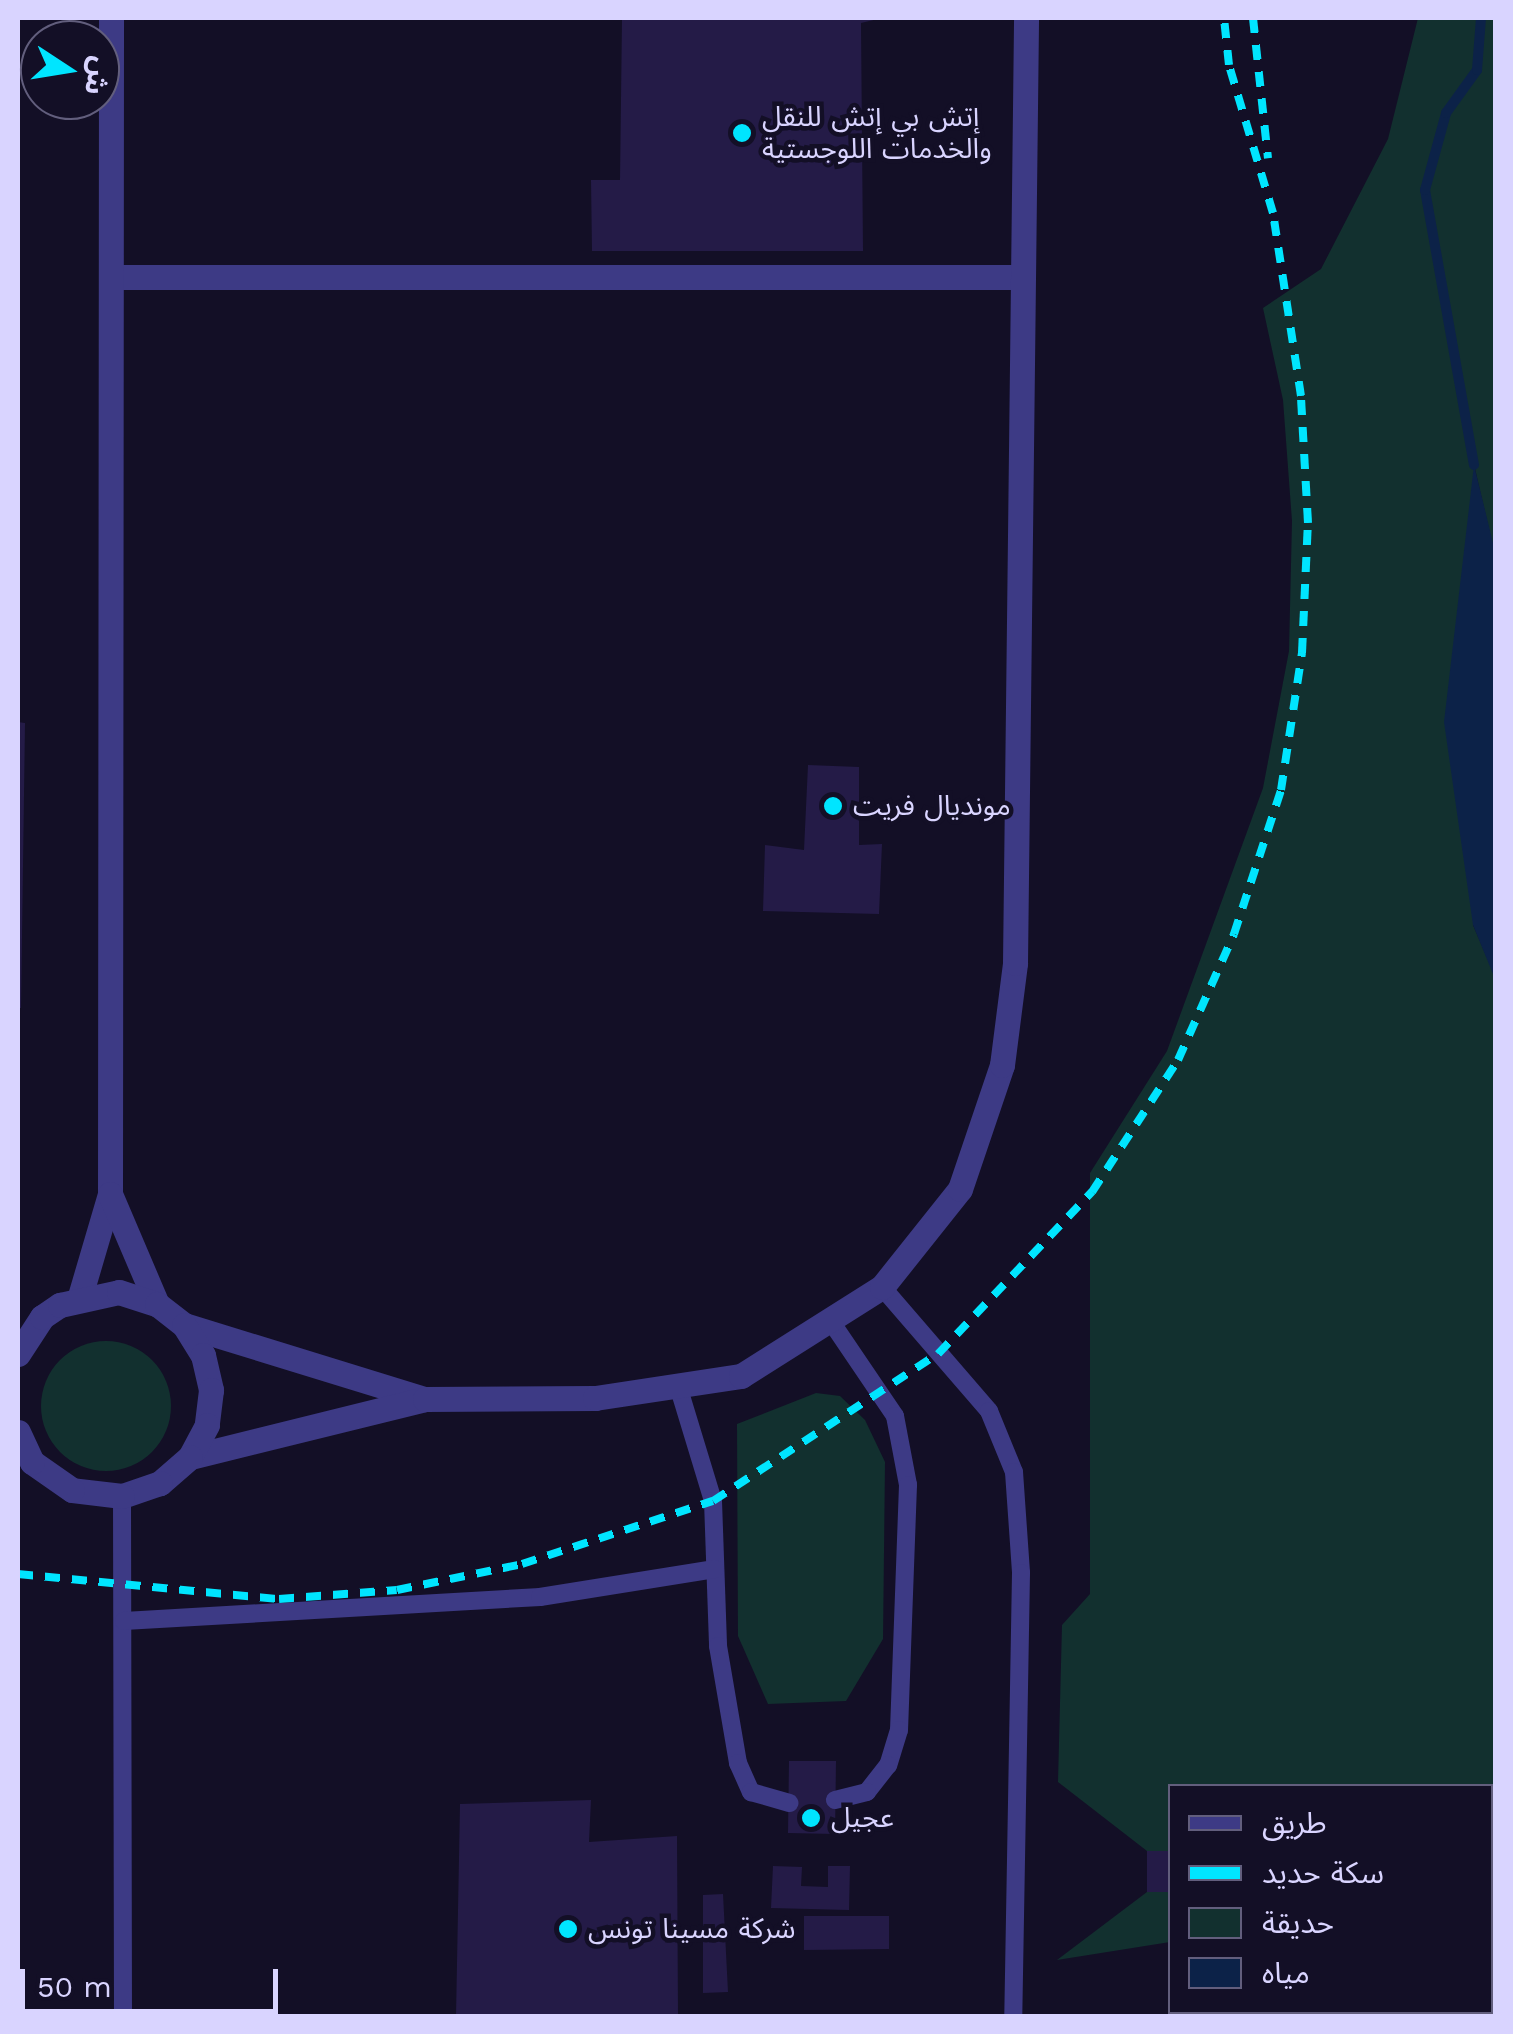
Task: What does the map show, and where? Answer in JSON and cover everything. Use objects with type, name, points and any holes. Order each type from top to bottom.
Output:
[{"type":"street","points":[[80,1296],[110,1194],[111,18]]},
{"type":"street","points":[[190,1456],[425,1399],[594,1398],[679,1389],[741,1376],[882,1287],[960,1189],[1002,1065],[1014,962],[1026,18]]},
{"type":"street","points":[[112,277],[1022,278]]},
{"type":"street","points":[[110,1194],[157,1304]]},
{"type":"street","points":[[18,1354],[30,1321],[80,1296],[119,1292],[157,1304],[184,1325],[203,1355],[211,1390],[207,1425],[190,1456],[160,1483],[122,1496],[72,1490],[24,1459],[18,1432]]},
{"type":"street","points":[[184,1325],[425,1399]]},
{"type":"lane","points":[[882,1287],[988,1411],[1014,1472],[1021,1573],[1013,2016]]},
{"type":"lane","points":[[830,1320],[895,1416],[908,1484],[899,1730],[888,1765],[867,1792],[835,1800]]},
{"type":"lane","points":[[679,1389],[713,1501],[718,1646],[738,1763],[751,1792],[768,1802],[789,1803]]},
{"type":"lane","points":[[122,1496],[124,2016]]},
{"type":"lane","points":[[124,1620],[540,1598],[715,1569]]},
{"type":"green space","points":[[1418,18],[1495,18],[1495,555],[1475,469],[1473,925],[1496,979],[1495,2016],[1464,2014],[1493,2014],[1493,1784],[1168,1784],[1168,1942],[1057,1960],[1147,1892],[1147,1851],[1058,1782],[1062,1625],[1090,1594],[1090,1173],[1167,1051],[1263,788],[1289,651],[1292,521],[1283,400],[1263,308],[1321,269],[1388,139]]},
{"type":"green space","points":[[106,1341],[131,1346],[152,1360],[166,1381],[171,1406],[166,1431],[152,1452],[131,1466],[106,1471],[81,1466],[60,1452],[46,1431],[41,1406],[46,1381],[60,1360],[81,1346]]},
{"type":"green space","points":[[816,1393],[840,1396],[865,1420],[885,1462],[883,1639],[846,1701],[768,1704],[738,1636],[737,1424]]},
{"type":"water","points":[[1474,465],[1496,555],[1495,979],[1473,925],[1444,722]]},
{"type":"building","name":"إتش بي إتش للنقل والخدمات اللوجستية","points":[[622,18],[882,18],[861,23],[863,251],[592,251],[591,180],[620,180]]},
{"type":"building","points":[[18,722],[25,723],[21,1008],[18,1008]]},
{"type":"building","name":"مونديال فريت","points":[[808,765],[859,767],[859,845],[882,844],[879,914],[763,911],[765,845],[804,850]]},
{"type":"building","points":[[789,1761],[836,1761],[835,1834],[788,1833]]},
{"type":"building","name":"شركة مسينا تونس","points":[[591,1800],[589,1842],[677,1836],[678,2016],[456,2016],[460,1804]]},
{"type":"building","points":[[1147,1851],[1168,1851],[1168,1892],[1147,1892]]},
{"type":"building","points":[[773,1866],[802,1867],[801,1886],[828,1887],[828,1866],[850,1866],[849,1910],[771,1908]]},
{"type":"building","points":[[723,1894],[728,1992],[703,1993],[703,1895]]},
{"type":"building","points":[[804,1916],[889,1916],[889,1949],[804,1950]]},
{"type":"waterway","points":[[1474,465],[1425,190],[1446,113],[1477,70],[1481,18]]},
{"type":"railway","points":[[18,1574],[279,1599],[397,1590],[522,1564],[713,1501],[938,1354],[1092,1192],[1178,1060],[1234,934],[1281,790],[1302,653],[1308,523],[1301,396],[1273,213],[1229,65],[1224,18]]},
{"type":"railway","points":[[1253,18],[1268,158]]},
{"type":"place","name":"إتش بي إتش للنقل والخدمات اللوجستية","points":[[742,133]]},
{"type":"place","name":"مونديال فريت","points":[[833,806]]},
{"type":"place","name":"عجيل","points":[[811,1818]]},
{"type":"place","name":"شركة مسينا تونس","points":[[568,1929]]}]
